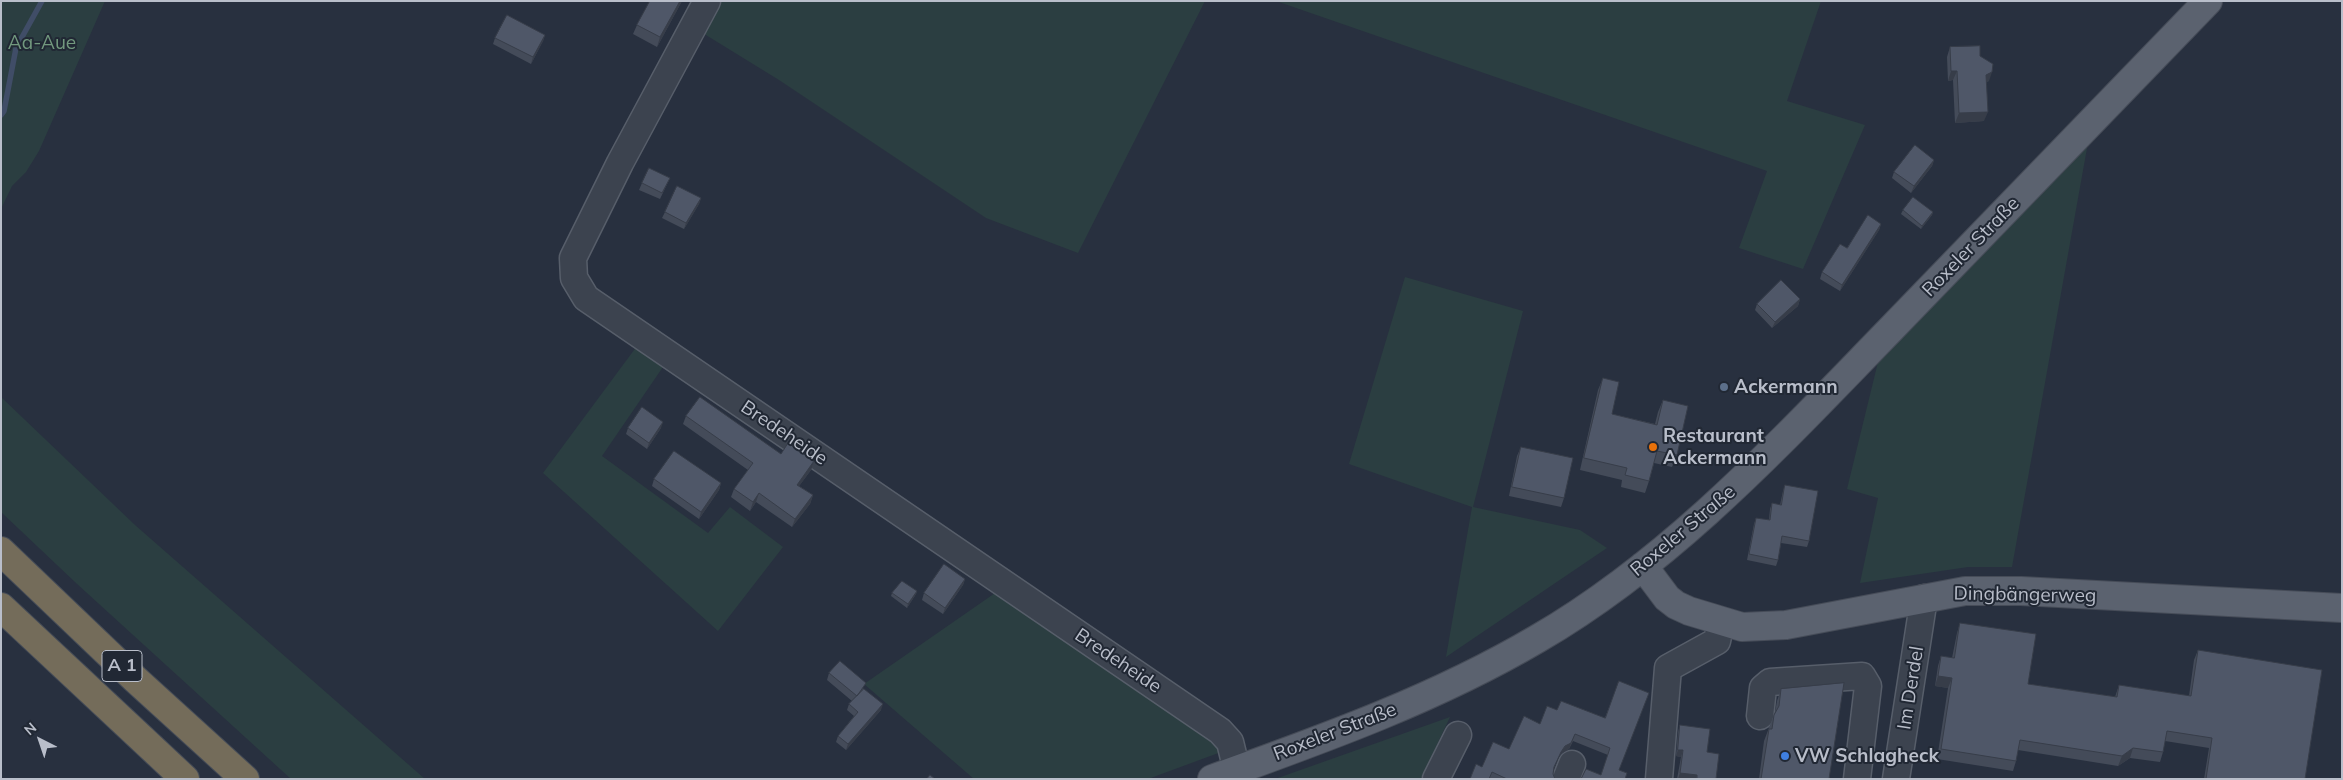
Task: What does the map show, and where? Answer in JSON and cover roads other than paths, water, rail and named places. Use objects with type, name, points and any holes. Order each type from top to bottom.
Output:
[{"type":"highway","name":"A 1","points":[[1,551],[128,672],[246,779]]},
{"type":"highway","name":"A 1","points":[[1,607],[185,779]]},
{"type":"main road","name":"Roxeler Straße","points":[[1212,779],[1238,774],[1406,705],[1473,674],[1538,639],[1592,604],[1644,566],[1746,476],[1828,396],[2208,1]]},
{"type":"main road","name":"Dingbängerweg","points":[[1644,566],[1667,598],[1676,605],[1721,622],[1742,626],[1786,625],[1965,591],[2022,591],[2342,608]]},
{"type":"street","name":"Bredeheide","points":[[707,1],[620,163],[573,258],[574,278],[586,298],[1220,731],[1230,742],[1238,774]]},
{"type":"street","name":"Im Derdel","points":[[1901,778],[1906,723],[1924,598]]},
{"type":"street","points":[[1659,779],[1668,668],[1717,641],[1721,622]]},
{"type":"street","points":[[1760,716],[1763,688],[1770,682],[1858,674],[1865,678],[1868,682],[1857,779]]},
{"type":"street","points":[[1864,717],[1906,723]]},
{"type":"street","points":[[1436,779],[1458,735]]},
{"type":"waterway","points":[[1,115],[4,111],[16,48],[42,1]]},
{"type":"place","name":"Ackermann","points":[[1724,387]]},
{"type":"place","name":"Restaurant Ackermann","points":[[1653,447]]},
{"type":"place","name":"VW Schlagheck","points":[[1785,756]]},
{"type":"park label","name":"Aa-Aue","points":[[42,43]]}]
